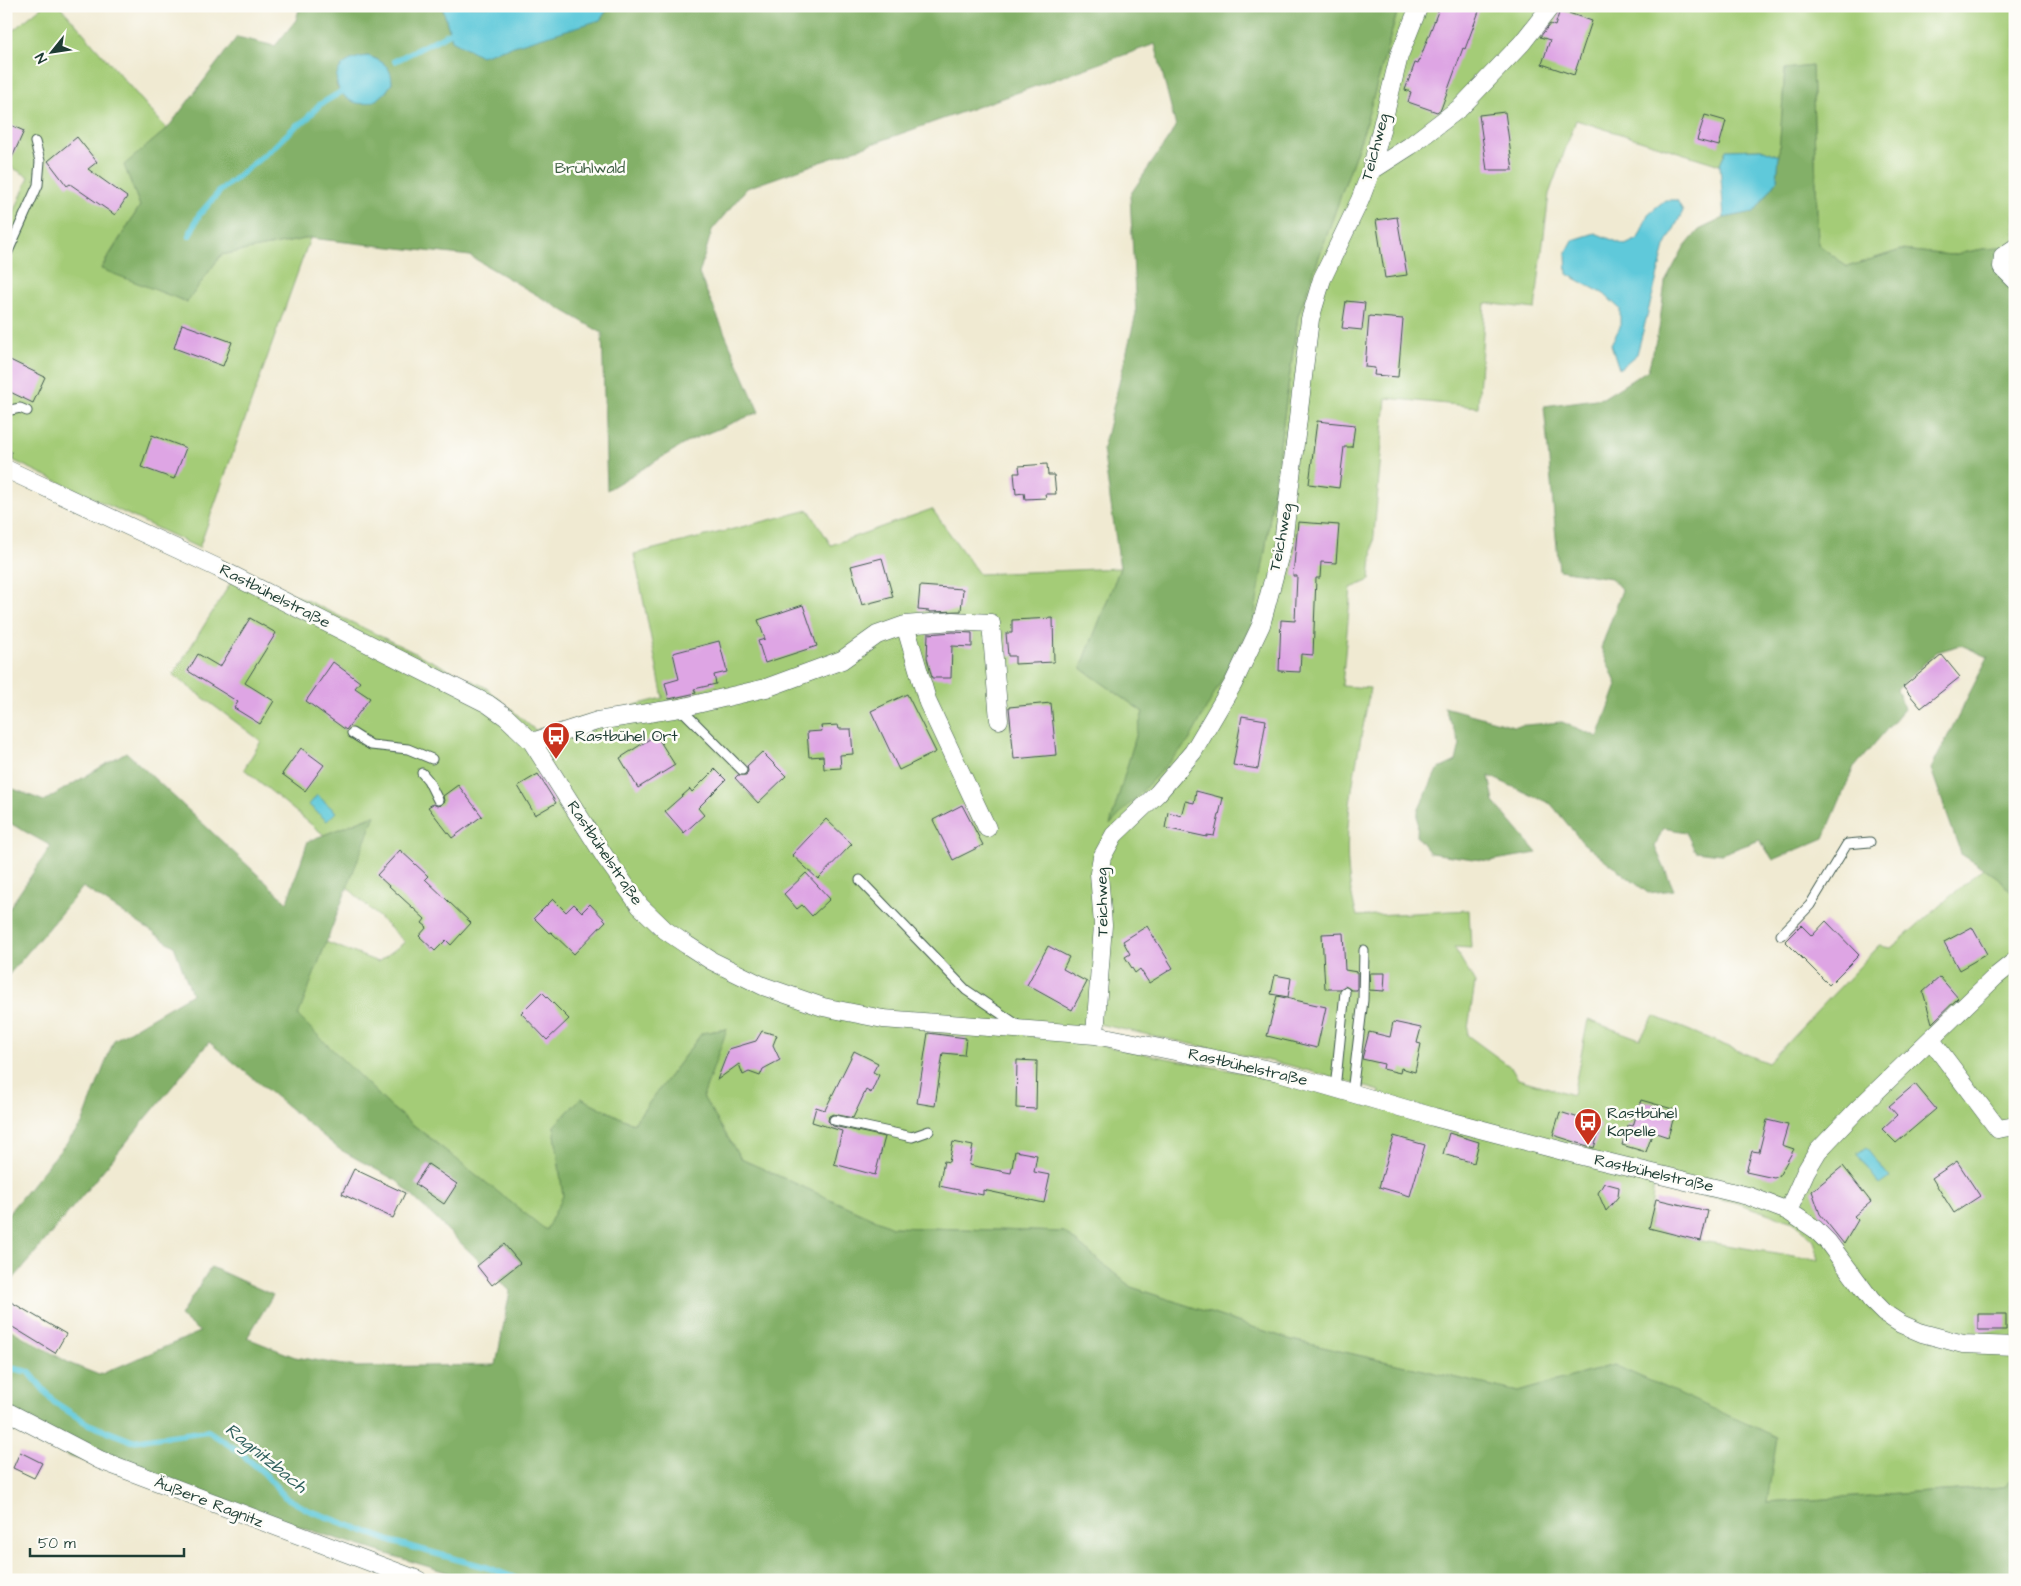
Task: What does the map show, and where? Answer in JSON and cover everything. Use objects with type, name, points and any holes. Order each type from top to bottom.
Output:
[{"type":"street","name":"Teichweg","points":[[1095,1035],[1103,925],[1099,873],[1102,858],[1114,835],[1158,793],[1193,752],[1233,684],[1261,625],[1283,542],[1310,319],[1322,279],[1360,200],[1371,171],[1399,56],[1419,6]]},
{"type":"street","points":[[1371,171],[1410,146],[1461,107],[1522,43],[1551,6]]},
{"type":"street","points":[[2015,248],[2003,256],[2002,267],[2015,280]]},
{"type":"street","name":"Rastbühelstraße","points":[[6,469],[218,568],[488,704],[506,717],[532,742],[605,857],[640,906],[666,930],[712,961],[764,986],[823,1007],[883,1019],[1095,1035],[1279,1072],[1397,1107],[1586,1157],[1748,1196],[1788,1211],[1815,1229],[1828,1242],[1871,1300],[1884,1313],[1901,1324],[1922,1333],[1963,1344],[2015,1346]]},
{"type":"street","points":[[532,742],[597,722],[680,708],[766,688],[842,660],[877,635],[905,625],[953,621],[990,623],[999,720]]},
{"type":"street","points":[[905,625],[928,703],[987,828]]},
{"type":"street","points":[[1788,1211],[1806,1171],[1818,1151],[1857,1110],[2015,961]]},
{"type":"street","points":[[1931,1040],[1998,1129],[2015,1126]]},
{"type":"street","name":"Äußere Ragnitz","points":[[6,1411],[100,1460],[418,1580]]},
{"type":"lane","points":[[6,256],[38,186],[40,161],[35,142]]},
{"type":"lane","points":[[6,411],[20,408],[26,411]]},
{"type":"lane","points":[[680,708],[742,770]]},
{"type":"lane","points":[[352,732],[371,745],[408,748],[432,758]]},
{"type":"lane","points":[[422,773],[428,780],[438,800]]},
{"type":"lane","points":[[1781,935],[1810,905],[1847,844],[1870,842]]},
{"type":"lane","points":[[860,880],[966,990],[1021,1028]]},
{"type":"lane","points":[[1344,1091],[1364,1000],[1364,950]]},
{"type":"lane","points":[[1344,1091],[1345,992]]},
{"type":"lane","points":[[834,1120],[912,1138],[929,1131]]},
{"type":"green space","points":[[43,6],[60,6],[167,129],[125,165],[140,206],[101,268],[187,302],[221,255],[310,238],[199,548],[6,457],[6,231],[29,177],[6,164],[6,36]]},
{"type":"green space","name":"Brühlwald","points":[[300,6],[442,6],[452,40],[600,20],[610,6],[1399,6],[1363,133],[1298,316],[1254,619],[1189,741],[1110,825],[1143,712],[1081,668],[1120,568],[1103,449],[1136,314],[1130,195],[1176,127],[1155,44],[747,188],[712,230],[699,274],[759,412],[691,440],[607,490],[602,333],[470,256],[310,238],[221,255],[187,302],[101,269],[140,206],[124,165],[167,129],[237,37],[275,46],[296,20]],"holes":[[[368,56],[385,65],[392,83],[385,93],[351,100],[339,92],[336,84],[358,57]]]},
{"type":"green space","points":[[1399,6],[2015,6],[2015,247],[1983,249],[1951,255],[1901,250],[1847,267],[1818,244],[1812,66],[1785,69],[1779,156],[1761,149],[1726,150],[1720,165],[1576,120],[1549,194],[1535,309],[1485,303],[1478,407],[1386,398],[1370,580],[1351,588],[1342,686],[1370,688],[1350,802],[1348,831],[1350,888],[1357,916],[1469,910],[1471,948],[1454,947],[1475,983],[1467,1035],[1512,1068],[1518,1079],[1573,1095],[1588,1020],[1640,1039],[1654,1016],[1768,1063],[1879,946],[1891,948],[1983,868],[1997,877],[2015,896],[2015,1477],[2003,1487],[1767,1503],[1614,1365],[1518,1392],[1292,1340],[1131,1287],[1064,1232],[892,1227],[741,1159],[703,1097],[726,1029],[702,1033],[633,1124],[581,1098],[554,1126],[563,1196],[546,1231],[392,1108],[297,1016],[326,942],[378,962],[405,942],[347,887],[374,815],[324,835],[244,769],[261,741],[173,675],[240,568],[485,687],[535,730],[663,698],[634,554],[809,510],[831,545],[932,509],[979,574],[1120,568],[1081,668],[1143,712],[1111,823],[1265,552],[1298,316],[1363,133]],"holes":[[[1089,1022],[1288,1065],[1380,1091],[1376,1106],[1265,1077],[1088,1043]],[[1654,1184],[1734,1202],[1796,1223],[1814,1240],[1819,1260],[1701,1241],[1649,1228]]]},
{"type":"green space","points":[[1812,66],[1818,244],[1847,267],[1901,250],[1951,255],[1983,249],[2015,247],[2015,896],[1997,877],[1961,854],[1931,769],[1988,657],[1961,645],[1937,652],[1897,689],[1904,709],[1853,769],[1824,838],[1773,860],[1760,840],[1721,854],[1695,851],[1686,832],[1663,828],[1655,847],[1674,890],[1648,893],[1583,843],[1551,804],[1489,776],[1494,802],[1537,853],[1489,861],[1430,853],[1417,837],[1418,811],[1437,770],[1456,761],[1460,744],[1444,707],[1514,726],[1562,722],[1598,737],[1617,685],[1601,648],[1622,590],[1611,578],[1559,570],[1544,406],[1603,398],[1648,370],[1659,329],[1665,282],[1683,249],[1699,230],[1724,218],[1754,212],[1777,181],[1785,69]]},
{"type":"green space","points":[[126,752],[287,902],[308,841],[375,815],[298,1016],[392,1108],[546,1230],[563,1196],[554,1126],[581,1098],[633,1124],[702,1033],[727,1029],[703,1097],[741,1159],[892,1227],[1064,1232],[1131,1287],[1292,1340],[1518,1392],[1614,1365],[1777,1437],[1767,1503],[2003,1487],[2015,1477],[2015,1580],[472,1580],[71,1457],[6,1422],[6,1327],[71,1364],[99,1375],[200,1332],[180,1316],[211,1267],[273,1295],[247,1338],[295,1357],[356,1367],[496,1365],[510,1291],[397,1181],[339,1149],[209,1042],[6,1288],[6,1216],[82,1124],[114,1040],[192,994],[174,946],[83,887],[6,978],[6,913],[51,846],[6,821],[6,786],[44,801]]},
{"type":"water","points":[[442,6],[610,6],[600,20],[481,56],[452,40]]},
{"type":"water","points":[[368,56],[386,65],[392,77],[392,83],[379,98],[367,103],[355,102],[345,97],[339,88],[336,78],[340,68],[350,61]]},
{"type":"water","points":[[1761,149],[1779,156],[1777,181],[1754,212],[1724,218],[1720,165],[1726,150]]},
{"type":"water","points":[[1665,200],[1677,200],[1683,211],[1665,247],[1637,354],[1619,369],[1611,344],[1620,327],[1620,309],[1604,294],[1567,274],[1566,253],[1573,240],[1595,233],[1625,245],[1638,239],[1648,214]]},
{"type":"water","points":[[317,795],[336,812],[327,821],[309,805]]},
{"type":"water","points":[[1866,1147],[1890,1178],[1880,1185],[1857,1154]]},
{"type":"building","points":[[1440,6],[1481,6],[1465,49],[1463,48],[1441,109],[1437,112],[1408,102],[1411,92],[1405,90],[1415,63],[1418,64]]},
{"type":"building","points":[[1560,10],[1592,21],[1574,75],[1542,64],[1550,40],[1540,37],[1550,24],[1555,26]]},
{"type":"building","points":[[1505,112],[1513,170],[1487,170],[1479,115]]},
{"type":"building","points":[[1705,115],[1726,121],[1719,146],[1697,140]]},
{"type":"building","points":[[6,123],[24,131],[6,171]]},
{"type":"building","points":[[77,137],[97,162],[88,169],[127,197],[115,215],[70,184],[67,186],[48,161]]},
{"type":"building","points":[[1397,217],[1407,275],[1385,278],[1376,220]]},
{"type":"building","points":[[1346,301],[1365,303],[1362,330],[1342,328]]},
{"type":"building","points":[[1369,316],[1403,319],[1398,377],[1374,375],[1375,368],[1365,367]]},
{"type":"building","points":[[182,324],[232,342],[223,366],[174,348]]},
{"type":"building","points":[[6,358],[45,377],[33,403],[6,390]]},
{"type":"building","points":[[1317,421],[1355,425],[1352,447],[1344,447],[1339,488],[1309,484]]},
{"type":"building","points":[[152,435],[186,448],[174,479],[141,467]]},
{"type":"building","points":[[1047,464],[1048,475],[1054,475],[1056,494],[1045,494],[1046,498],[1025,499],[1024,493],[1016,494],[1014,473],[1020,473],[1019,466]]},
{"type":"building","points":[[1298,522],[1339,525],[1336,563],[1321,562],[1320,578],[1316,578],[1313,655],[1301,654],[1300,672],[1279,671],[1281,620],[1295,621],[1297,576],[1293,576]]},
{"type":"building","points":[[882,558],[893,597],[862,605],[851,566]]},
{"type":"building","points":[[920,586],[963,589],[961,611],[929,612],[918,610]]},
{"type":"building","points":[[803,605],[817,646],[765,663],[758,641],[765,639],[758,620]]},
{"type":"building","points":[[250,618],[276,633],[245,683],[274,701],[260,724],[234,708],[238,702],[188,671],[198,654],[220,667]]},
{"type":"building","points":[[1053,618],[1054,662],[1015,664],[1015,656],[1008,656],[1006,633],[1012,633],[1012,620]]},
{"type":"building","points":[[972,633],[972,647],[952,646],[951,678],[932,678],[927,658],[928,634]]},
{"type":"building","points":[[719,641],[727,672],[714,675],[716,684],[694,689],[696,693],[669,699],[665,683],[679,679],[673,653]]},
{"type":"building","points":[[1942,655],[1960,677],[1921,708],[1903,687]]},
{"type":"building","points":[[333,662],[360,682],[355,688],[370,698],[346,730],[306,701]]},
{"type":"building","points":[[907,694],[936,752],[899,770],[871,711]]},
{"type":"building","points":[[1051,703],[1056,755],[1014,759],[1009,707]]},
{"type":"building","points":[[1242,716],[1266,720],[1258,769],[1233,765]]},
{"type":"building","points":[[838,725],[839,729],[851,729],[853,754],[840,755],[841,768],[824,769],[823,756],[809,757],[807,732],[822,731],[821,726]]},
{"type":"building","points":[[656,735],[675,765],[638,788],[620,758]]},
{"type":"building","points":[[301,748],[324,765],[305,791],[282,774]]},
{"type":"building","points":[[762,752],[786,776],[758,803],[735,778],[738,775],[746,775],[748,771],[747,766]]},
{"type":"building","points":[[715,769],[726,780],[698,808],[704,815],[684,833],[665,811],[690,789],[692,792]]},
{"type":"building","points":[[538,774],[556,803],[535,815],[518,786]]},
{"type":"building","points":[[458,785],[482,816],[452,838],[428,807],[433,804],[441,805],[444,801],[443,796]]},
{"type":"building","points":[[1196,791],[1223,798],[1214,836],[1207,835],[1207,837],[1165,828],[1168,812],[1181,816],[1185,801],[1194,803]]},
{"type":"building","points":[[962,805],[983,845],[953,860],[933,820]]},
{"type":"building","points":[[826,819],[852,844],[818,879],[792,855]]},
{"type":"building","points":[[400,850],[428,876],[425,879],[471,923],[451,945],[446,940],[435,951],[419,936],[427,927],[422,923],[425,919],[377,875]]},
{"type":"building","points":[[806,873],[830,899],[812,916],[802,905],[797,909],[784,894]]},
{"type":"building","points":[[553,899],[566,912],[574,904],[582,912],[590,904],[606,921],[574,954],[534,918]]},
{"type":"building","points":[[1826,921],[1859,955],[1829,985],[1785,941],[1801,925],[1812,936]]},
{"type":"building","points":[[1147,926],[1173,968],[1149,983],[1140,969],[1135,973],[1125,957],[1130,954],[1123,941]]},
{"type":"building","points":[[1972,927],[1987,954],[1959,970],[1944,942]]},
{"type":"building","points":[[1343,933],[1345,970],[1357,972],[1357,990],[1351,990],[1345,986],[1340,989],[1325,989],[1322,934]]},
{"type":"building","points":[[1048,946],[1069,957],[1063,969],[1087,982],[1072,1010],[1027,985]]},
{"type":"building","points":[[1370,973],[1385,973],[1384,991],[1369,990]]},
{"type":"building","points":[[1275,975],[1291,978],[1288,997],[1271,994]]},
{"type":"building","points":[[1940,977],[1958,998],[1932,1023],[1923,992]]},
{"type":"building","points":[[542,992],[569,1019],[547,1040],[521,1013]]},
{"type":"building","points":[[1277,996],[1326,1007],[1317,1048],[1267,1036]]},
{"type":"building","points":[[1393,1022],[1421,1028],[1417,1043],[1421,1044],[1415,1072],[1401,1068],[1400,1073],[1383,1069],[1384,1064],[1362,1059],[1369,1032],[1390,1037]]},
{"type":"building","points":[[762,1031],[777,1035],[773,1045],[780,1060],[763,1069],[760,1076],[749,1072],[743,1075],[739,1064],[717,1080],[729,1049],[756,1041]]},
{"type":"building","points":[[928,1033],[966,1038],[964,1055],[943,1053],[935,1106],[917,1103]]},
{"type":"building","points":[[854,1051],[878,1063],[873,1072],[879,1075],[871,1093],[866,1090],[853,1118],[833,1114],[829,1116],[828,1121],[833,1126],[885,1137],[875,1175],[834,1164],[842,1131],[812,1122],[816,1107],[825,1110]]},
{"type":"building","points":[[1017,1060],[1037,1061],[1036,1109],[1016,1108]]},
{"type":"building","points":[[1915,1084],[1936,1109],[1896,1143],[1882,1129],[1897,1115],[1889,1106]]},
{"type":"building","points":[[1641,1100],[1676,1110],[1668,1137],[1653,1132],[1646,1152],[1622,1145],[1628,1125],[1633,1126]]},
{"type":"building","points":[[1560,1112],[1601,1125],[1594,1148],[1553,1135]]},
{"type":"building","points":[[1767,1120],[1788,1125],[1782,1145],[1794,1149],[1779,1176],[1774,1178],[1746,1172],[1752,1151],[1759,1152]]},
{"type":"building","points":[[1449,1133],[1479,1142],[1474,1163],[1443,1154]]},
{"type":"building","points":[[1394,1136],[1425,1145],[1410,1196],[1379,1187]]},
{"type":"building","points":[[953,1142],[973,1146],[969,1165],[1011,1173],[1015,1151],[1037,1155],[1034,1172],[1050,1175],[1044,1203],[983,1190],[983,1195],[939,1186],[944,1161],[949,1162]]},
{"type":"building","points":[[1957,1161],[1980,1196],[1954,1213],[1932,1178]]},
{"type":"building","points":[[428,1164],[457,1184],[444,1204],[415,1184]]},
{"type":"building","points":[[1843,1166],[1871,1202],[1854,1216],[1858,1220],[1844,1244],[1820,1214],[1812,1191]]},
{"type":"building","points":[[354,1169],[405,1193],[393,1218],[342,1194]]},
{"type":"building","points":[[1604,1183],[1619,1187],[1618,1197],[1606,1211],[1598,1193]]},
{"type":"building","points":[[1656,1199],[1708,1211],[1701,1241],[1649,1228]]},
{"type":"building","points":[[504,1244],[520,1263],[492,1285],[477,1266]]},
{"type":"building","points":[[6,1299],[66,1334],[55,1353],[6,1323]]},
{"type":"building","points":[[1978,1314],[2006,1314],[2006,1330],[1978,1330]]},
{"type":"building","points":[[20,1452],[42,1463],[34,1478],[13,1468]]},
{"type":"waterway","points":[[395,61],[450,33],[455,28]]},
{"type":"waterway","points":[[189,236],[199,215],[221,190],[274,147],[297,125],[305,121],[319,105],[346,89]]},
{"type":"waterway","name":"Ragnitzbach","points":[[6,1367],[29,1372],[54,1402],[88,1424],[132,1441],[208,1431],[237,1450],[264,1473],[285,1497],[308,1510],[393,1542],[489,1568],[520,1580]]},
{"type":"place","name":"Rastbühel Ort","points":[[556,760]]},
{"type":"place","name":"Rastbühel Kapelle","points":[[1588,1146]]}]
